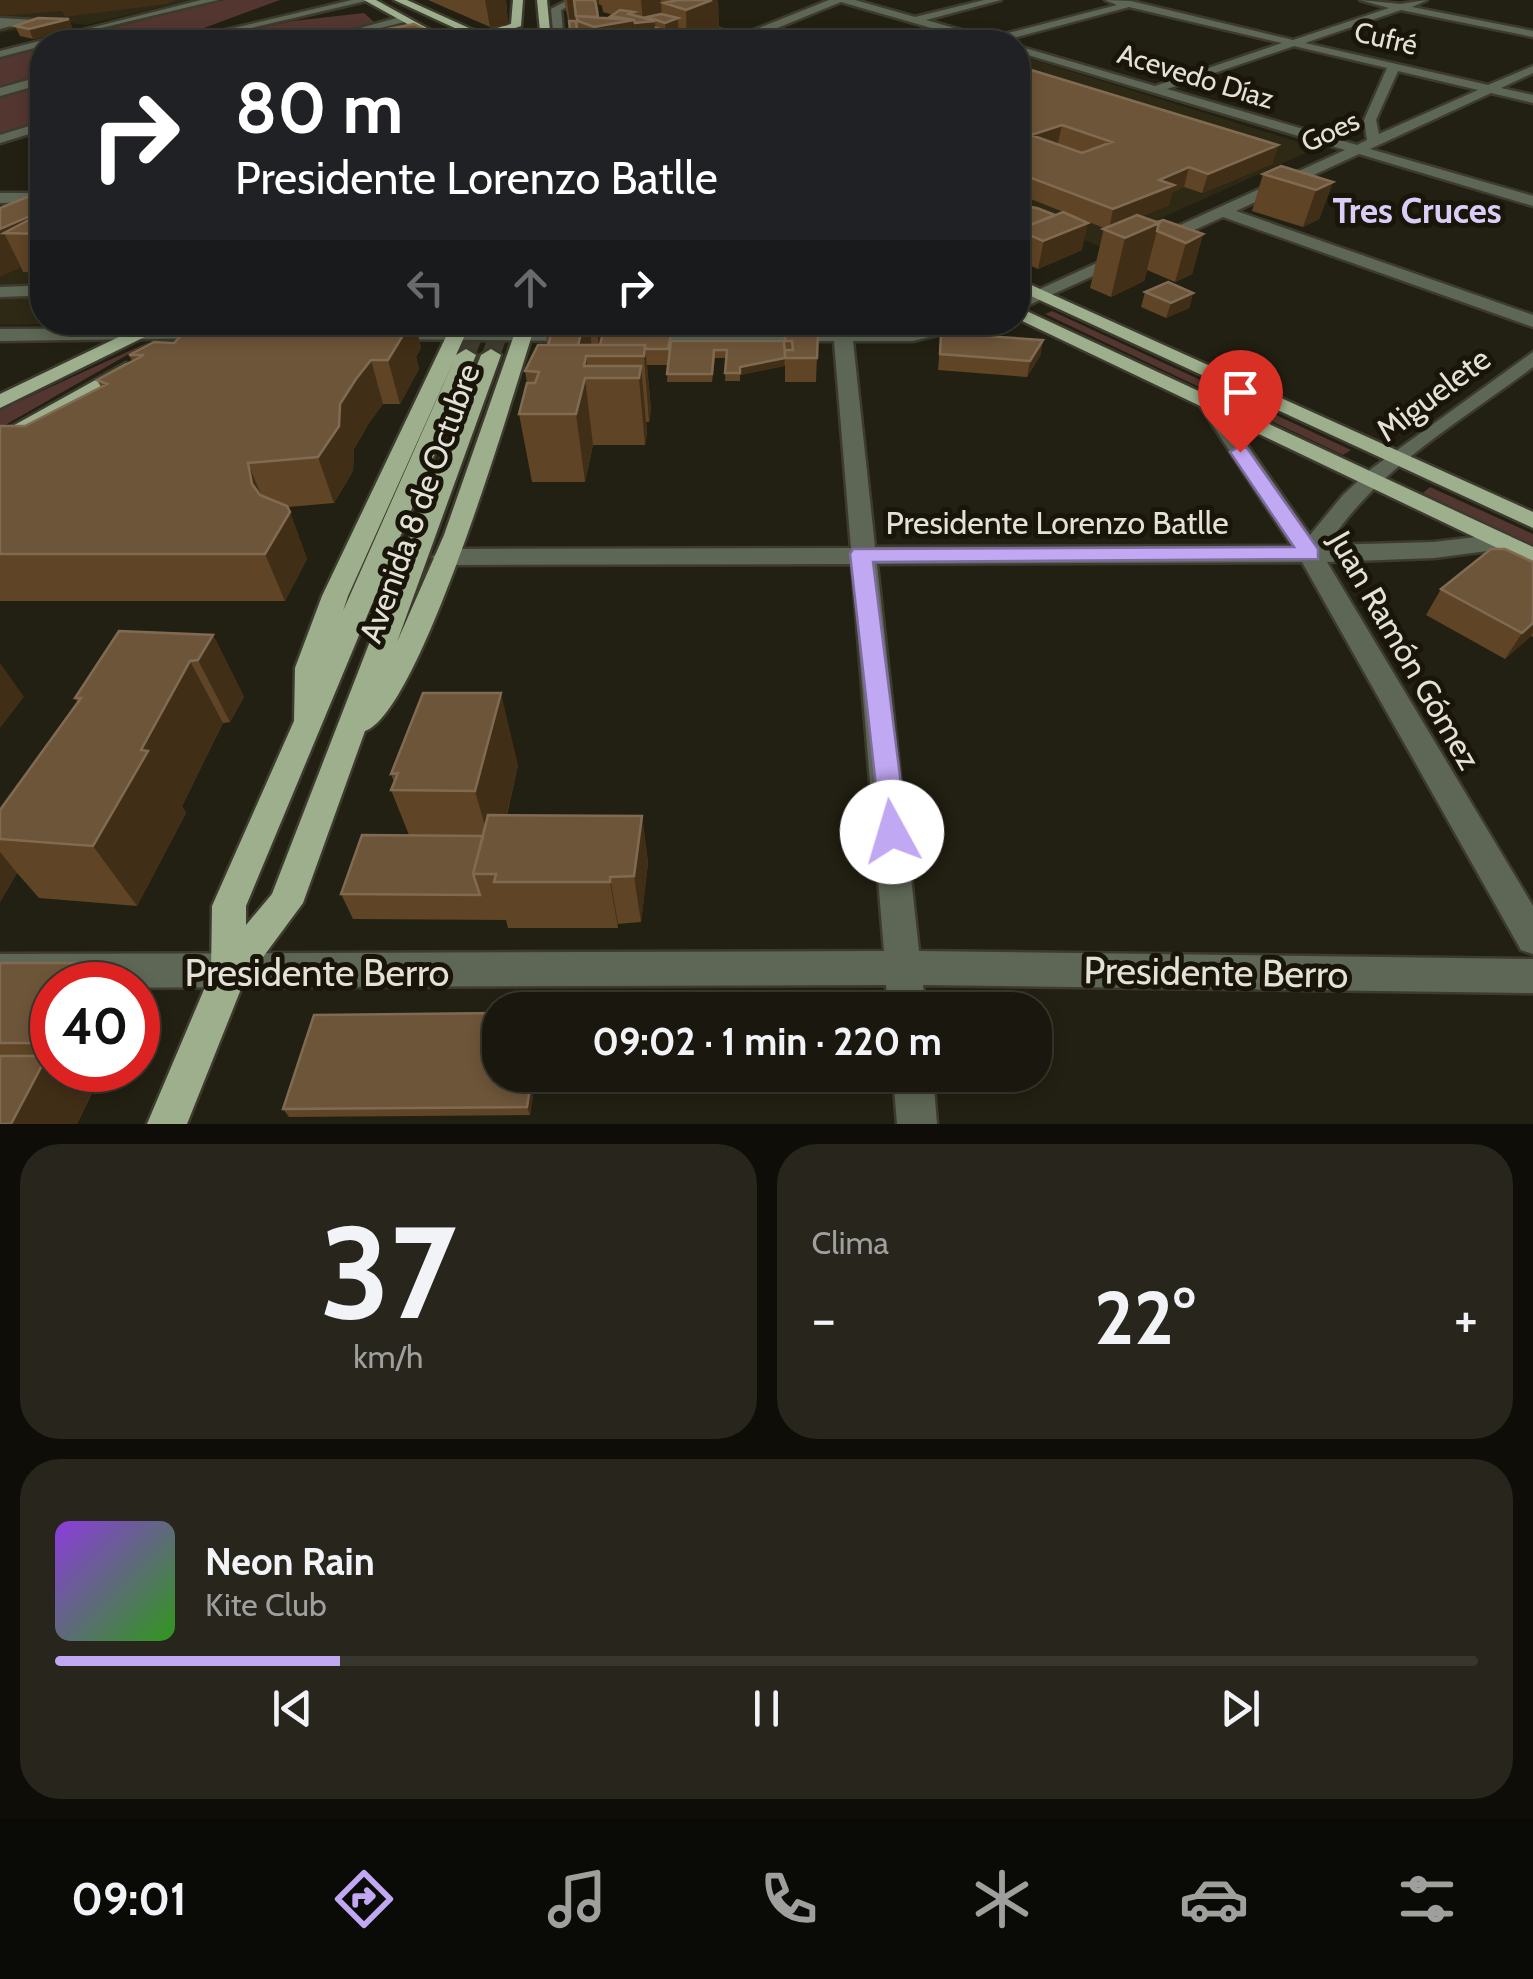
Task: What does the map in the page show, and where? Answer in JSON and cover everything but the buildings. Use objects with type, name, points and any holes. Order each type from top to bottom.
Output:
[{"type":"main road","points":[[367,0],[422,30]]},
{"type":"main road","points":[[399,0],[466,30]]},
{"type":"main road","points":[[502,30],[516,26],[518,0]]},
{"type":"main road","points":[[534,30],[540,1]]},
{"type":"main road","points":[[540,1],[544,30]]},
{"type":"main road","points":[[400,20],[422,19],[466,30]]},
{"type":"main road","points":[[1030,289],[1533,521]]},
{"type":"main road","points":[[1030,315],[1533,557]]},
{"type":"main road","points":[[0,402],[137,335]]},
{"type":"main road","points":[[0,442],[188,335]]},
{"type":"main road","name":"Avenida 8 de Octubre","points":[[346,744],[398,674],[524,335]]},
{"type":"main road","name":"Avenida 8 de Octubre","points":[[229,973],[230,906],[469,342]]},
{"type":"main road","name":"Avenida 8 de Octubre","points":[[167,1124],[229,973],[286,903],[346,744],[469,342]]},
{"type":"street","points":[[94,30],[213,0]]},
{"type":"street","points":[[234,30],[367,0]]},
{"type":"street","points":[[558,30],[556,8],[576,0]]},
{"type":"street","points":[[631,0],[708,30]]},
{"type":"street","points":[[768,30],[840,0],[948,30]]},
{"type":"street","points":[[914,20],[996,0]]},
{"type":"street","name":"Cufré","points":[[1110,0],[1533,99]]},
{"type":"street","points":[[1030,31],[1145,0]]},
{"type":"street","points":[[1365,0],[1533,34]]},
{"type":"street","points":[[1156,89],[1422,0]]},
{"type":"street","points":[[217,30],[279,5]]},
{"type":"street","points":[[268,10],[297,17]]},
{"type":"street","points":[[315,14],[386,10]]},
{"type":"street","points":[[361,30],[400,20]]},
{"type":"street","points":[[0,54],[30,46]]},
{"type":"street","name":"Acevedo Díaz","points":[[1030,53],[1533,202]]},
{"type":"street","points":[[1374,141],[1370,120],[1394,66]]},
{"type":"street","name":"Goes","points":[[1030,301],[1533,69]]},
{"type":"street","points":[[1094,71],[1107,80],[1111,89]]},
{"type":"street","points":[[0,92],[30,83]]},
{"type":"street","points":[[1134,100],[1213,108]]},
{"type":"street","points":[[0,139],[30,130]]},
{"type":"street","points":[[0,198],[30,198]]},
{"type":"street","points":[[1222,211],[1533,321]]},
{"type":"street","points":[[0,292],[28,291]]},
{"type":"street","points":[[0,335],[137,335]]},
{"type":"street","points":[[367,335],[469,342],[524,335],[603,335]]},
{"type":"street","points":[[843,335],[861,554],[906,992]]},
{"type":"street","name":"Miguelete","points":[[1372,482],[1533,358]]},
{"type":"street","name":"Juan Ramón Gómez","points":[[1208,403],[1310,554],[1533,938]]},
{"type":"street","points":[[1310,554],[1336,514],[1372,482]]},
{"type":"street","name":"Presidente Lorenzo Batlle","points":[[444,557],[1310,554],[1434,550],[1501,542]]},
{"type":"street","name":"Presidente Berro","points":[[0,971],[904,968],[1533,976]]},
{"type":"street","points":[[915,1092],[918,1124]]},
{"type":"shaded area","points":[[0,0],[191,0],[86,25],[63,22],[0,33]]},
{"type":"shaded area","points":[[224,0],[280,0],[199,30],[104,30]]},
{"type":"shaded area","points":[[364,13],[374,22],[348,30],[252,30]]},
{"type":"shaded area","points":[[30,49],[30,79],[0,87],[0,57]]},
{"type":"shaded area","points":[[1030,59],[1298,142],[1308,152],[1099,246],[1030,219]]},
{"type":"shaded area","points":[[30,89],[30,127],[0,136],[0,98]]},
{"type":"shaded area","points":[[30,234],[30,325],[0,325],[0,248]]},
{"type":"shaded area","points":[[1052,311],[1351,450],[1343,455],[1045,314]]},
{"type":"shaded area","points":[[148,343],[0,428],[0,410]]},
{"type":"shaded area","points":[[1430,487],[1533,534],[1533,546],[1423,493]]},
{"type":"tunnel","points":[[466,355],[474,335]]},
{"type":"tunnel","points":[[491,355],[498,335]]},
{"type":"district","name":"Tres Cruces","points":[[1417,210]]},
{"type":"route","points":[[892,832],[861,554],[1310,554],[1240,452]]}]
